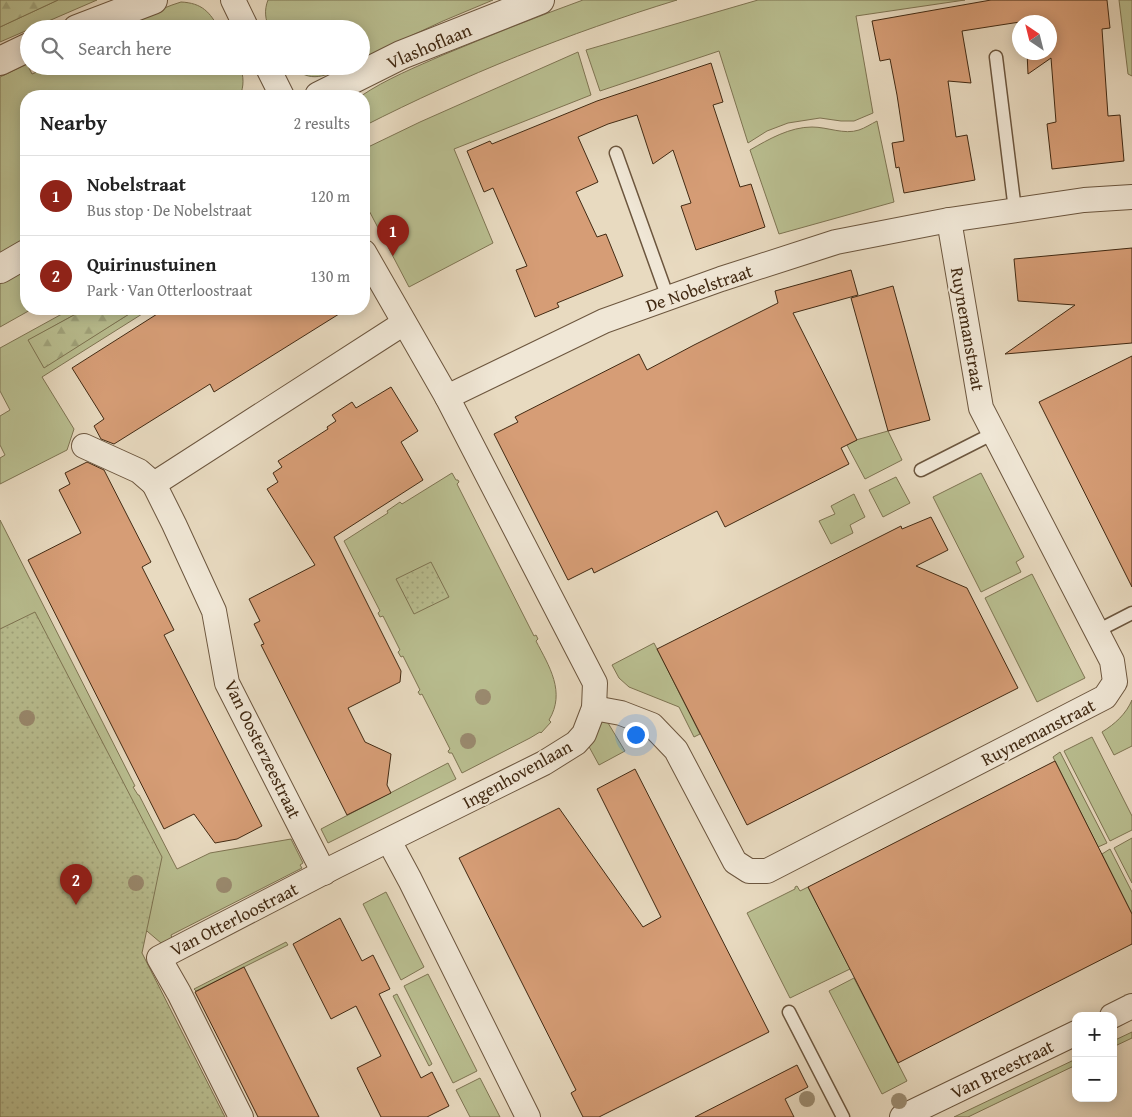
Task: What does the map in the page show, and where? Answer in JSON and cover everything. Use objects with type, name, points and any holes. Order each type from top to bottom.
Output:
[{"type":"street","points":[[101,20],[153,0]]},
{"type":"street","points":[[233,0],[243,20]]},
{"type":"street","name":"Vlashoflaan","points":[[370,70],[401,55],[540,0]]},
{"type":"street","points":[[0,61],[20,51]]},
{"type":"street","points":[[271,75],[279,90]]},
{"type":"street","name":"Vlashoflaan","points":[[331,90],[361,75]]},
{"type":"street","name":"De Nobelstraat","points":[[447,398],[604,321],[721,279],[836,242],[950,220],[1015,210],[1084,200],[1132,197]]},
{"type":"street","name":"Ruynemanstraat","points":[[594,708],[621,713],[652,725],[676,750],[735,862],[749,870],[767,871],[1106,698],[1115,682],[1112,660],[981,408],[950,220]]},
{"type":"street","points":[[0,269],[20,257]]},
{"type":"street","points":[[370,263],[447,398]]},
{"type":"street","points":[[154,484],[404,323]]},
{"type":"street","name":"Ingenhovenlaan","points":[[389,841],[559,754],[584,734],[594,708],[596,683],[447,398]]},
{"type":"street","name":"Van Oosterzeestraat","points":[[84,446],[139,470],[154,484],[214,610],[227,683],[324,873]]},
{"type":"street","points":[[389,841],[528,1117]]},
{"type":"street","name":"Van Otterloostraat","points":[[241,1117],[179,993],[159,958],[389,841]]},
{"type":"street","points":[[1117,1014],[1132,1006]]},
{"type":"street","name":"Van Breestraat","points":[[902,1117],[1072,1035]]},
{"type":"lane","points":[[996,57],[1015,210]]},
{"type":"lane","points":[[616,153],[668,298]]},
{"type":"lane","points":[[921,470],[994,433]]},
{"type":"lane","points":[[1097,631],[1132,613]]},
{"type":"lane","points":[[789,1012],[844,1117]]},
{"type":"green space","points":[[0,0],[58,0],[0,27]]},
{"type":"green space","points":[[58,0],[97,0],[51,20],[20,20],[20,33],[0,42],[0,27]]},
{"type":"green space","points":[[268,0],[493,0],[370,55],[370,20],[267,20],[266,7]]},
{"type":"green space","points":[[583,0],[677,0],[597,26],[517,56],[440,89],[370,123],[370,91],[443,55]]},
{"type":"green space","points":[[758,0],[965,0],[856,16],[873,113],[854,121],[820,118],[788,123],[767,131],[748,143],[719,51],[600,91],[586,50]]},
{"type":"green space","points":[[1119,0],[1132,0],[1132,76],[1128,74]]},
{"type":"green space","points":[[181,2],[195,4],[209,13],[213,20],[134,20]]},
{"type":"green space","points":[[578,52],[591,95],[454,149],[493,243],[409,287],[370,212],[370,146]]},
{"type":"green space","points":[[20,67],[20,75],[242,75],[243,85],[242,90],[20,90],[20,245],[0,257],[0,77]]},
{"type":"green space","points":[[305,75],[325,75],[318,76]]},
{"type":"green space","points":[[877,121],[894,202],[779,234],[750,150],[772,138],[796,129],[812,127],[853,131]]},
{"type":"green space","points":[[20,265],[21,315],[0,327],[0,276]]},
{"type":"green space","points":[[60,315],[74,315],[29,340],[44,367],[127,315],[140,315],[42,377],[74,429],[67,450],[0,484],[0,458],[5,455],[0,445],[0,416],[10,410],[0,391],[0,348]]},
{"type":"green space","points":[[74,315],[128,315],[44,368],[28,340]]},
{"type":"green space","points":[[888,431],[902,460],[865,479],[847,445],[856,440]]},
{"type":"green space","points":[[452,473],[456,480],[458,480],[457,484],[534,636],[536,635],[538,639],[536,641],[554,679],[556,689],[554,710],[549,720],[551,722],[541,733],[462,773],[452,753],[449,753],[450,749],[422,694],[420,695],[418,692],[420,690],[403,656],[401,657],[398,652],[400,650],[383,616],[380,617],[378,613],[380,611],[344,541],[388,513],[387,511],[400,502],[402,504]]},
{"type":"green space","points":[[981,473],[1024,557],[1016,562],[1021,572],[981,592],[933,497]]},
{"type":"green space","points":[[896,477],[910,503],[883,517],[869,490]]},
{"type":"green space","points":[[854,494],[865,517],[850,525],[853,533],[831,544],[819,521],[835,514],[831,506]]},
{"type":"green space","points":[[0,520],[135,786],[133,787],[139,795],[177,869],[210,853],[291,839],[303,863],[300,865],[302,868],[171,935],[172,938],[161,943],[0,806]]},
{"type":"green space","points":[[431,562],[449,597],[414,614],[396,579]]},
{"type":"green space","points":[[1032,574],[1085,678],[1037,702],[985,598]]},
{"type":"green space","points":[[35,612],[162,857],[142,953],[225,1117],[0,1117],[0,629]]},
{"type":"green space","points":[[654,643],[700,734],[694,737],[679,707],[629,687],[619,678],[612,665]]},
{"type":"green space","points":[[1132,700],[1132,746],[1114,755],[1102,732],[1120,718]]},
{"type":"green space","points":[[605,718],[625,751],[599,765],[587,743],[593,728]]},
{"type":"green space","points":[[1092,737],[1132,816],[1132,830],[1110,841],[1064,751]]},
{"type":"green space","points":[[1060,752],[1107,843],[1098,847],[1053,757]]},
{"type":"green space","points":[[448,763],[456,779],[328,843],[321,829]]},
{"type":"green space","points":[[1132,838],[1132,883],[1114,848]]},
{"type":"green space","points":[[1110,849],[1132,892],[1132,914],[1102,854]]},
{"type":"green space","points":[[797,886],[800,891],[808,887],[850,969],[790,998],[747,913],[795,889]]},
{"type":"green space","points":[[386,892],[424,967],[401,980],[363,904]]},
{"type":"green space","points":[[286,942],[288,945],[196,991],[194,989]]},
{"type":"green space","points":[[428,974],[477,1071],[453,1083],[404,986]]},
{"type":"green space","points":[[854,978],[907,1081],[882,1094],[829,991]]},
{"type":"green space","points":[[397,994],[432,1064],[429,1066],[393,996]]},
{"type":"green space","points":[[1132,1032],[1132,1038],[1117,1045],[1117,1039]]},
{"type":"green space","points":[[1072,1061],[1072,1067],[968,1117],[954,1117]]},
{"type":"green space","points":[[480,1078],[500,1117],[470,1117],[456,1090]]},
{"type":"building","points":[[991,0],[1107,0],[1110,28],[1102,29],[1108,116],[1120,115],[1124,161],[1052,169],[1047,124],[1056,122],[1051,60],[1057,60],[1057,15],[1012,15],[1012,23],[962,31],[971,83],[948,81],[956,137],[967,135],[975,180],[904,193],[899,167],[896,168],[892,143],[904,141],[897,95],[890,59],[880,61],[872,21]]},
{"type":"building","points":[[1027,60],[1048,60],[1028,74]]},
{"type":"building","points":[[711,63],[723,102],[713,105],[740,187],[751,184],[765,227],[696,250],[681,206],[691,203],[673,150],[653,164],[637,115],[608,124],[578,137],[598,182],[576,192],[597,237],[606,234],[623,276],[557,303],[559,307],[535,317],[516,270],[527,266],[493,188],[484,192],[467,151],[490,141],[492,144],[597,101]]},
{"type":"building","points":[[1132,248],[1132,343],[1005,354],[1075,305],[1018,301],[1014,259]]},
{"type":"building","points":[[851,270],[858,295],[793,313],[857,440],[841,448],[849,464],[725,527],[717,511],[594,573],[592,568],[568,580],[494,434],[518,422],[515,417],[639,354],[647,370],[778,303],[775,291]]},
{"type":"building","points":[[893,286],[930,420],[888,431],[851,298]]},
{"type":"building","points":[[156,315],[337,315],[214,392],[210,384],[114,444],[101,439],[94,426],[104,419],[72,368]]},
{"type":"building","points":[[1132,356],[1132,587],[1039,402]]},
{"type":"building","points":[[391,387],[418,431],[401,442],[423,480],[334,537],[401,671],[400,682],[348,708],[365,742],[391,754],[387,785],[391,793],[347,815],[261,645],[264,644],[254,624],[260,621],[249,599],[315,565],[267,489],[278,482],[273,473],[282,467],[278,461],[328,429],[327,427],[336,421],[332,415],[352,402],[356,408]]},
{"type":"building","points":[[87,462],[104,470],[151,562],[142,567],[174,630],[164,635],[262,826],[237,839],[215,843],[194,814],[164,829],[28,560],[81,533],[59,490],[70,484],[65,473]]},
{"type":"building","points":[[931,517],[948,550],[916,566],[967,588],[1018,688],[747,825],[657,649],[901,526],[902,529]]},
{"type":"building","points":[[1055,761],[1132,914],[1132,944],[898,1063],[808,887]]},
{"type":"building","points":[[635,769],[769,1032],[599,1117],[583,1117],[571,1093],[576,1090],[459,858],[559,808],[643,927],[661,917],[597,789]]},
{"type":"building","points":[[340,918],[362,961],[373,955],[390,989],[379,994],[421,1078],[432,1072],[449,1106],[427,1117],[381,1117],[357,1068],[381,1056],[356,1006],[331,1019],[293,944]]},
{"type":"building","points":[[244,967],[319,1117],[258,1117],[195,992]]},
{"type":"building","points":[[797,1065],[808,1087],[785,1099],[794,1117],[695,1117]]},
{"type":"place","name":"Nobelstraat","points":[[393,256]]},
{"type":"place","name":"Quirinustuinen","points":[[76,905]]}]
